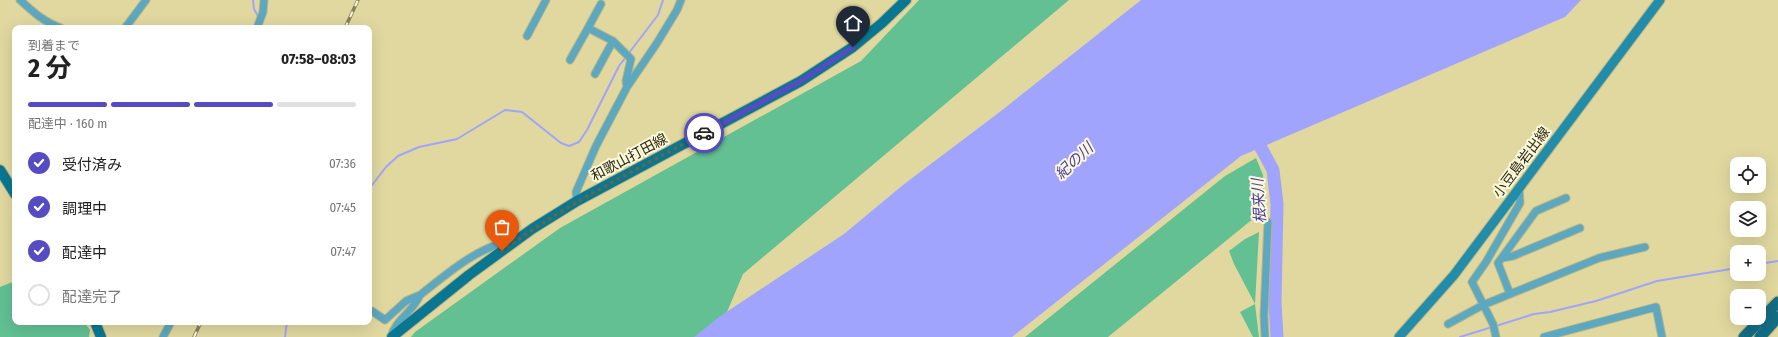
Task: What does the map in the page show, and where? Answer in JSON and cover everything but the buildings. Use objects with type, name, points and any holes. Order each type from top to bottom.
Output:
[{"type":"highway","points":[[1744,337],[1778,302]]},
{"type":"highway","points":[[1760,337],[1778,318]]},
{"type":"main road","name":"和歌山打田線","points":[[392,337],[469,275],[513,243],[577,201],[807,78],[853,47],[882,23],[906,0]]},
{"type":"main road","name":"小豆島岩出線","points":[[1399,337],[1454,275],[1660,0]]},
{"type":"main road","points":[[0,170],[12,189]]},
{"type":"main road","points":[[95,325],[101,337]]},
{"type":"street","points":[[20,0],[48,24],[51,25]]},
{"type":"street","points":[[127,25],[146,0]]},
{"type":"street","points":[[258,25],[263,12],[264,0]]},
{"type":"street","points":[[527,36],[546,0]]},
{"type":"street","points":[[577,201],[576,192],[596,146],[627,87],[657,43],[677,10],[681,0]]},
{"type":"street","points":[[570,60],[601,4]]},
{"type":"street","points":[[588,28],[613,41],[631,59],[626,81],[627,87]]},
{"type":"street","points":[[595,74],[613,41]]},
{"type":"street","points":[[1495,331],[1472,282],[1486,262],[1520,203],[1519,187]]},
{"type":"street","points":[[1510,294],[1498,263],[1536,211],[1566,198]]},
{"type":"street","points":[[1265,337],[1264,316],[1268,222]]},
{"type":"street","points":[[1502,258],[1513,256],[1580,228]]},
{"type":"street","points":[[372,311],[385,320],[406,301],[420,295],[465,260],[501,243],[509,241],[513,243]]},
{"type":"street","points":[[1448,324],[1483,305],[1599,258],[1645,247]]},
{"type":"street","points":[[392,337],[393,329],[416,305],[420,295]]},
{"type":"street","points":[[1544,337],[1656,307],[1662,337]]},
{"type":"street","points":[[163,337],[169,325]]},
{"type":"green space","points":[[919,0],[1069,0],[743,274],[727,312],[695,337],[411,337],[415,332],[560,228],[861,61]]},
{"type":"green space","points":[[1256,158],[1263,175],[1265,209],[1108,337],[1025,337],[1225,176]]},
{"type":"green space","points":[[1259,232],[1255,304],[1234,264],[1229,251],[1245,239]]},
{"type":"green space","points":[[12,282],[12,325],[86,325],[90,330],[89,337],[0,337],[0,287]]},
{"type":"green space","points":[[1255,304],[1259,337],[1253,337],[1240,312]]},
{"type":"water","name":"紀の川","points":[[1141,0],[1581,0],[1565,17],[1241,156],[1012,337],[694,337],[719,317],[844,234],[903,185],[1001,111]]},
{"type":"waterway","points":[[253,0],[254,9],[259,18]]},
{"type":"waterway","points":[[372,185],[386,167],[398,156],[419,147],[457,139],[505,110],[522,112],[561,143],[569,146],[579,142],[587,130],[619,66],[658,15],[663,0]]},
{"type":"waterway","name":"根来川","points":[[1253,133],[1273,170],[1277,204],[1275,303],[1277,337]]},
{"type":"waterway","points":[[1766,263],[1778,261]]},
{"type":"waterway","points":[[1496,326],[1534,314],[1550,312],[1596,301],[1657,281],[1730,269]]},
{"type":"waterway","points":[[285,337],[287,325]]},
{"type":"waterway","points":[[1460,337],[1492,327]]},
{"type":"railway","points":[[346,25],[358,0]]},
{"type":"railway","points":[[194,337],[200,325]]},
{"type":"way so far","points":[[502,251],[532,229],[577,201],[704,133]]},
{"type":"route","points":[[704,133],[801,81],[825,67],[853,47]]}]
